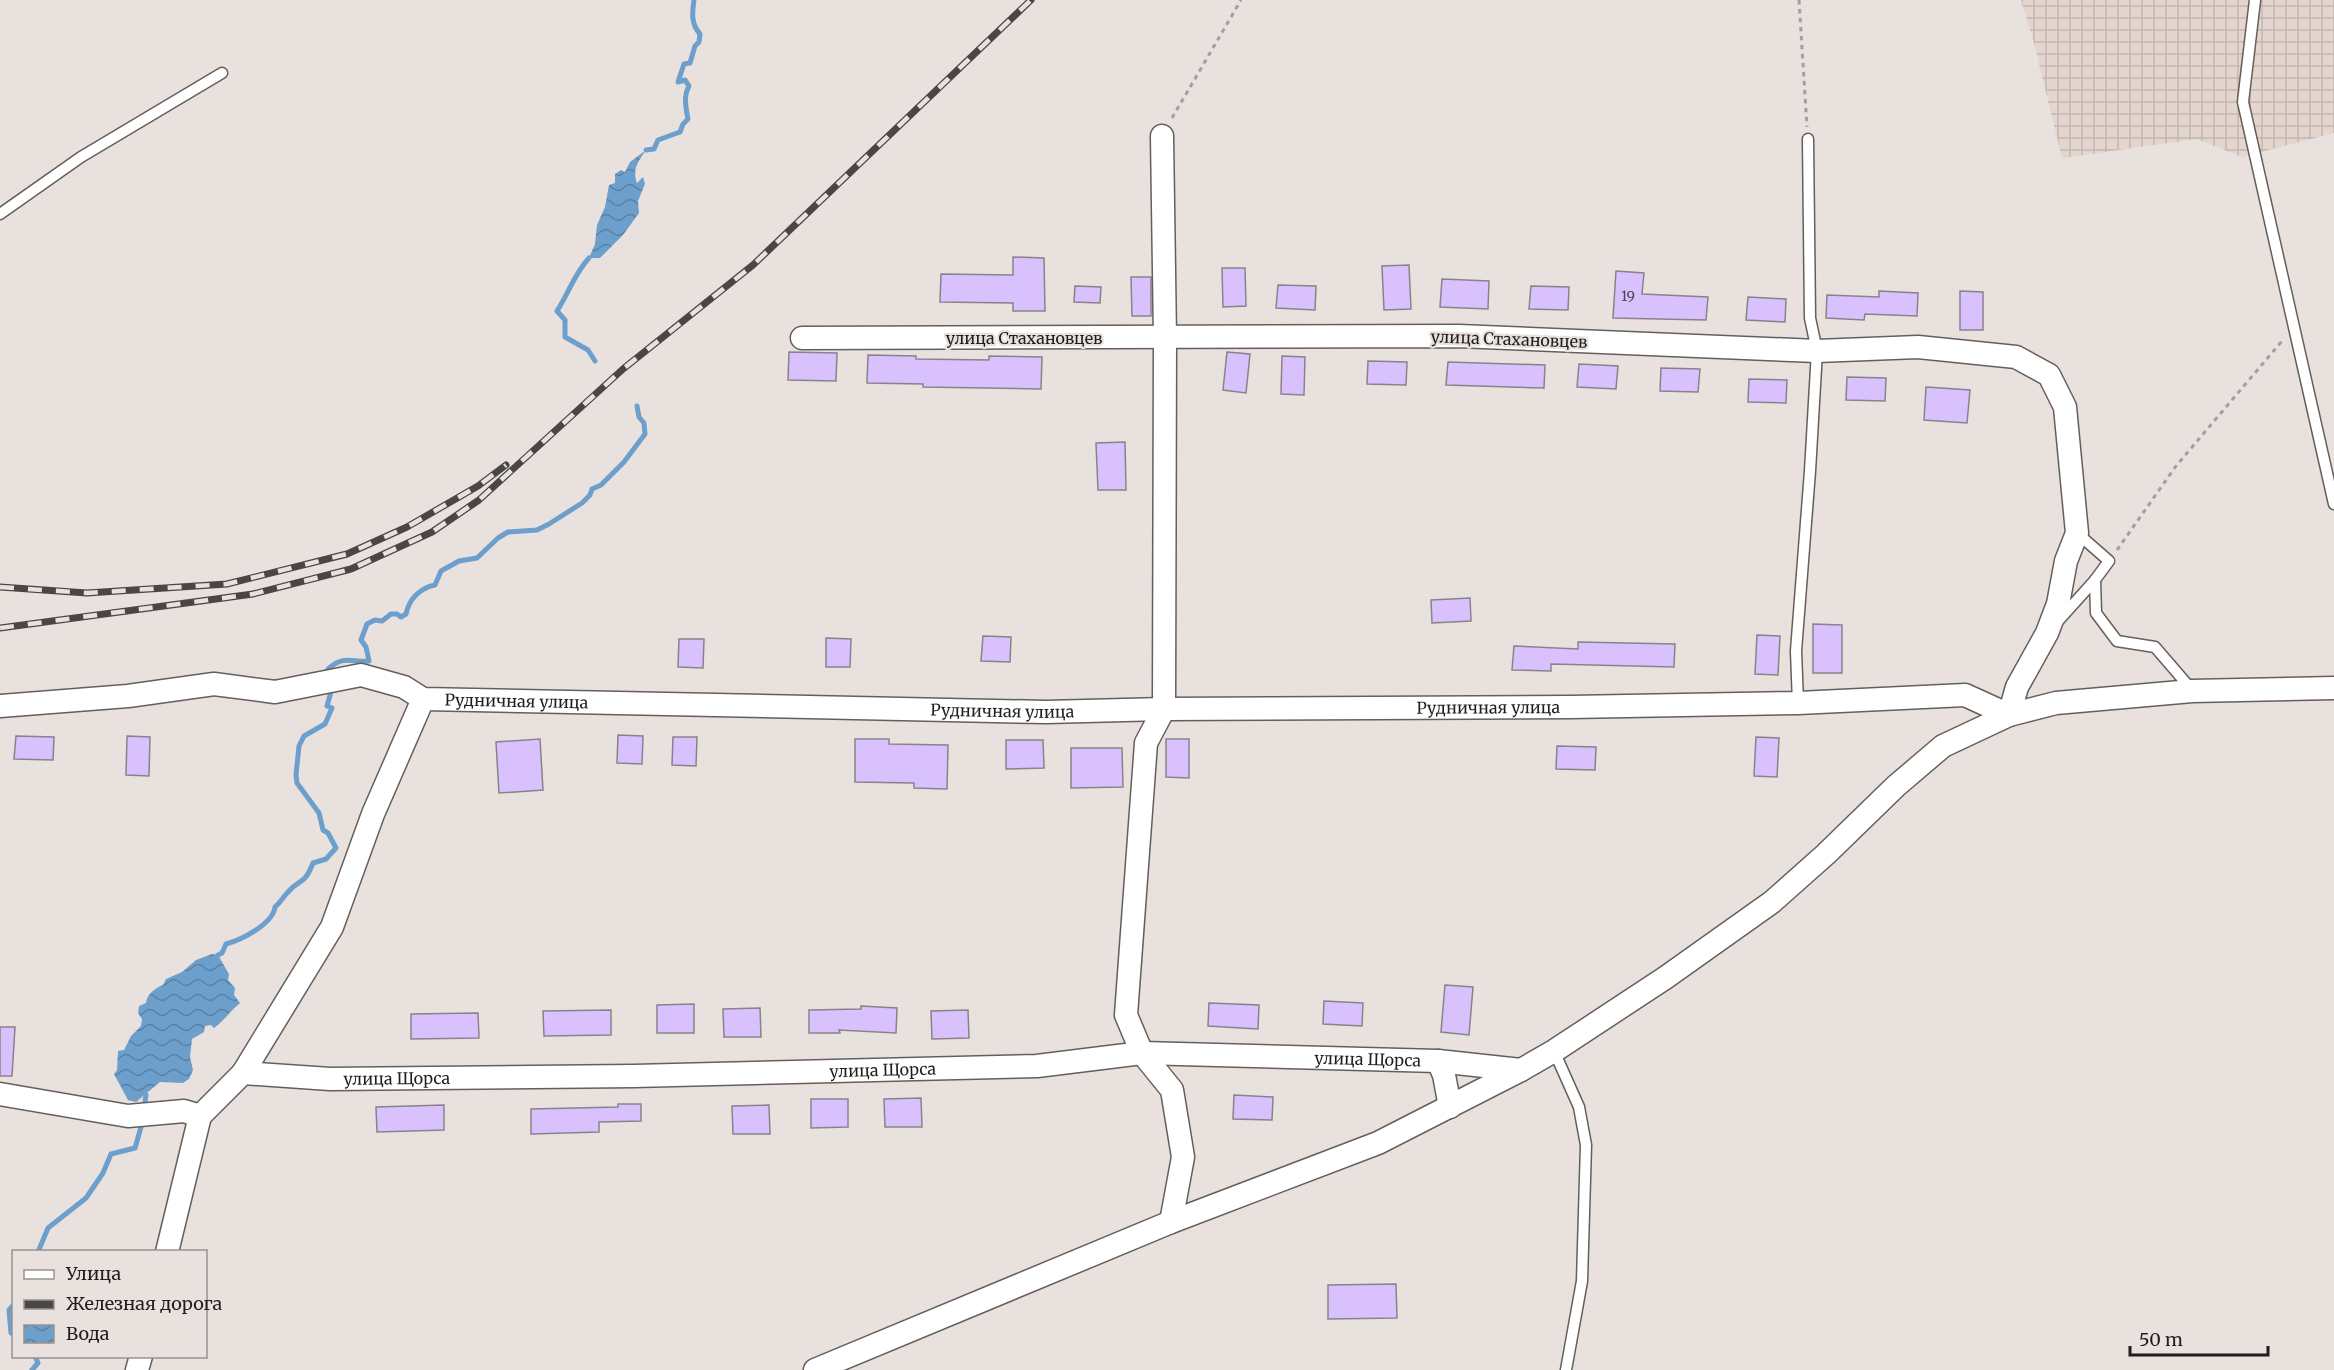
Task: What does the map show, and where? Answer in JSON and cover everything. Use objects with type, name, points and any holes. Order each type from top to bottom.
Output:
[{"type":"street","points":[[1162,136],[1165,338],[1164,709],[1146,743],[1126,1015],[1142,1053],[1172,1090],[1183,1157],[1172,1222]]},
{"type":"street","name":"улица Стахановцев","points":[[802,338],[1459,336],[1817,351],[1918,346],[2016,357],[2049,375],[2066,407],[2077,533]]},
{"type":"street","points":[[2008,715],[2017,687],[2047,633],[2058,604],[2066,561],[2077,533]]},
{"type":"street","name":"Рудничная улица","points":[[0,706],[129,696],[214,684],[275,692],[361,675],[404,687],[423,699],[1046,712],[1798,703],[1965,695],[2008,715]]},
{"type":"street","points":[[815,1370],[1172,1222],[1378,1143],[1554,1052],[1665,978],[1772,902],[1826,854],[1896,786],[1944,746],[2008,715],[2056,703],[2192,691],[2334,688]]},
{"type":"street","points":[[167,1250],[200,1116],[243,1073],[332,927],[373,814],[423,699]]},
{"type":"street","name":"улица Щорса","points":[[243,1073],[330,1079],[693,1074],[1037,1066],[1142,1053],[1438,1061],[1521,1070]]},
{"type":"street","points":[[1438,1061],[1444,1075],[1450,1107]]},
{"type":"street","points":[[0,1094],[128,1116],[184,1111],[200,1116]]},
{"type":"lane","points":[[2255,0],[2243,102],[2267,199],[2293,328],[2334,504]]},
{"type":"lane","points":[[0,214],[81,157],[222,73]]},
{"type":"lane","points":[[1798,703],[1796,651],[1817,351],[1810,318],[1808,139]]},
{"type":"lane","points":[[2047,633],[2109,561],[2077,533]]},
{"type":"lane","points":[[2095,580],[2096,613],[2117,640],[2155,648],[2192,691]]},
{"type":"lane","points":[[1554,1052],[1579,1107],[1586,1145],[1582,1281],[1566,1370]]},
{"type":"path","points":[[1162,136],[1241,0]]},
{"type":"path","points":[[1799,0],[1808,139]]},
{"type":"path","points":[[2109,561],[2176,466],[2293,328]]},
{"type":"shaded area","points":[[2021,0],[2334,0],[2334,133],[2242,157],[2197,139],[2062,158],[2033,39]]},
{"type":"water","points":[[646,150],[636,170],[637,183],[643,177],[645,184],[638,201],[639,213],[623,235],[600,258],[589,258],[595,244],[597,225],[605,207],[609,185],[615,183],[615,174],[621,170],[625,172],[630,162]]},
{"type":"water","points":[[212,954],[218,955],[229,974],[228,980],[235,988],[234,995],[240,1003],[214,1028],[211,1025],[205,1026],[204,1032],[192,1039],[190,1057],[193,1070],[189,1079],[183,1083],[160,1082],[136,1102],[128,1100],[114,1074],[117,1070],[118,1051],[124,1050],[131,1036],[141,1026],[139,1006],[146,1003],[150,994],[163,985],[166,979],[182,972],[196,960]]},
{"type":"building","points":[[1013,257],[1044,258],[1045,311],[1013,311],[1013,303],[940,302],[941,274],[1013,275]]},
{"type":"building","points":[[1409,265],[1411,309],[1384,310],[1382,266]]},
{"type":"building","points":[[1222,268],[1245,268],[1246,306],[1223,307]]},
{"type":"building","points":[[1616,271],[1644,273],[1642,294],[1708,297],[1706,320],[1613,318]]},
{"type":"building","points":[[1131,277],[1151,277],[1151,316],[1132,316]]},
{"type":"building","points":[[1442,279],[1489,281],[1488,309],[1440,307]]},
{"type":"building","points":[[1278,285],[1316,286],[1315,310],[1276,308]]},
{"type":"building","points":[[1075,286],[1101,287],[1100,303],[1074,302]]},
{"type":"building","points":[[1531,286],[1569,287],[1568,310],[1529,309]]},
{"type":"building","points":[[1879,291],[1918,293],[1917,316],[1865,314],[1864,320],[1826,318],[1827,295],[1879,297]]},
{"type":"building","points":[[1960,291],[1983,292],[1983,330],[1960,330]]},
{"type":"building","points":[[1748,297],[1786,299],[1785,322],[1746,320]]},
{"type":"building","points":[[789,352],[837,353],[836,381],[788,380]]},
{"type":"building","points":[[1227,352],[1250,354],[1246,393],[1223,390]]},
{"type":"building","points":[[868,355],[916,356],[916,359],[989,360],[989,356],[1042,357],[1041,389],[923,387],[923,384],[867,383]]},
{"type":"building","points":[[1282,356],[1305,357],[1304,395],[1281,394]]},
{"type":"building","points":[[1368,361],[1407,362],[1406,385],[1367,384]]},
{"type":"building","points":[[1448,362],[1545,365],[1544,388],[1446,385]]},
{"type":"building","points":[[1579,364],[1618,366],[1616,389],[1577,387]]},
{"type":"building","points":[[1661,368],[1700,369],[1698,392],[1660,391]]},
{"type":"building","points":[[1847,377],[1886,378],[1885,401],[1846,400]]},
{"type":"building","points":[[1749,379],[1787,380],[1786,403],[1748,402]]},
{"type":"building","points":[[1926,387],[1970,390],[1967,423],[1924,420]]},
{"type":"building","points":[[1125,442],[1126,490],[1098,490],[1096,443]]},
{"type":"building","points":[[1470,598],[1471,621],[1432,623],[1431,600]]},
{"type":"building","points":[[1813,624],[1842,625],[1842,673],[1813,673]]},
{"type":"building","points":[[1757,635],[1780,636],[1778,675],[1755,674]]},
{"type":"building","points":[[983,636],[1011,637],[1010,662],[981,661]]},
{"type":"building","points":[[826,638],[851,639],[850,667],[826,667]]},
{"type":"building","points":[[679,639],[704,639],[703,668],[678,667]]},
{"type":"building","points":[[1578,642],[1675,644],[1674,667],[1551,664],[1551,671],[1512,670],[1514,646],[1578,649]]},
{"type":"building","points":[[618,735],[643,736],[642,764],[617,763]]},
{"type":"building","points":[[16,736],[54,737],[53,760],[14,759]]},
{"type":"building","points":[[127,736],[150,737],[149,776],[126,775]]},
{"type":"building","points":[[673,737],[697,737],[696,766],[672,765]]},
{"type":"building","points":[[1756,737],[1779,738],[1777,777],[1754,776]]},
{"type":"building","points":[[540,739],[543,790],[499,793],[496,742]]},
{"type":"building","points":[[855,739],[889,739],[889,744],[948,745],[947,789],[914,788],[914,783],[855,782]]},
{"type":"building","points":[[1166,739],[1189,739],[1189,778],[1166,777]]},
{"type":"building","points":[[1006,740],[1043,740],[1044,768],[1006,769]]},
{"type":"building","points":[[1557,746],[1596,747],[1595,770],[1556,769]]},
{"type":"building","points":[[1071,748],[1122,748],[1123,787],[1071,788]]},
{"type":"building","points":[[1445,985],[1473,987],[1469,1035],[1441,1032]]},
{"type":"building","points":[[1324,1001],[1363,1003],[1362,1026],[1323,1024]]},
{"type":"building","points":[[1209,1003],[1259,1005],[1258,1029],[1208,1026]]},
{"type":"building","points":[[694,1004],[694,1033],[657,1033],[657,1005]]},
{"type":"building","points":[[861,1006],[897,1008],[896,1033],[839,1030],[840,1033],[809,1033],[809,1010],[861,1009]]},
{"type":"building","points":[[760,1008],[761,1037],[724,1037],[723,1009]]},
{"type":"building","points":[[611,1010],[611,1035],[544,1036],[543,1011]]},
{"type":"building","points":[[968,1010],[969,1038],[932,1039],[931,1011]]},
{"type":"building","points":[[478,1013],[479,1038],[411,1039],[411,1014]]},
{"type":"building","points":[[0,1027],[15,1027],[12,1076],[0,1076]]},
{"type":"building","points":[[1234,1095],[1273,1097],[1272,1120],[1233,1119]]},
{"type":"building","points":[[921,1098],[922,1127],[885,1127],[884,1099]]},
{"type":"building","points":[[811,1099],[848,1099],[848,1127],[811,1128]]},
{"type":"building","points":[[618,1104],[641,1104],[641,1121],[599,1122],[599,1132],[531,1134],[531,1109],[618,1107]]},
{"type":"building","points":[[444,1105],[444,1130],[377,1132],[376,1107]]},
{"type":"building","points":[[769,1105],[770,1134],[733,1134],[732,1106]]},
{"type":"building","points":[[1396,1284],[1397,1318],[1328,1319],[1328,1285]]},
{"type":"waterway","points":[[646,150],[654,149],[658,140],[680,132],[688,119],[686,98],[689,86],[685,80],[678,82],[684,64],[690,63],[695,46],[699,42],[700,34],[693,18],[694,0]]},
{"type":"waterway","points":[[589,258],[579,270],[557,311],[565,320],[565,337],[588,350],[595,361]]},
{"type":"waterway","points":[[332,675],[328,669],[344,660],[369,661],[366,647],[361,640],[367,624],[375,620],[382,621],[391,614],[401,617],[406,614],[413,599],[420,592],[435,585],[441,571],[459,561],[477,558],[498,538],[508,532],[537,530],[582,503],[590,495],[592,489],[601,485],[624,462],[645,434],[644,423],[639,417],[637,406]]},
{"type":"waterway","points":[[218,955],[222,953],[226,944],[248,935],[263,925],[286,894],[304,879],[313,863],[326,859],[336,848],[328,833],[323,830],[319,813],[297,783],[296,775],[299,746],[304,736],[325,724],[332,708],[327,706],[332,688]]},
{"type":"waterway","points":[[144,1108],[146,1095]]},
{"type":"waterway","points":[[39,1250],[48,1228],[86,1198],[103,1173],[111,1154],[135,1148],[143,1120]]},
{"type":"waterway","points":[[12,1306],[9,1310],[12,1333]]},
{"type":"waterway","points":[[32,1370],[38,1363],[36,1358]]},
{"type":"railway","points":[[0,628],[253,594],[351,569],[432,532],[479,500],[623,369],[753,265],[1031,0]]},
{"type":"railway","points":[[0,587],[87,593],[227,584],[347,554],[407,527],[478,486],[506,465]]}]
